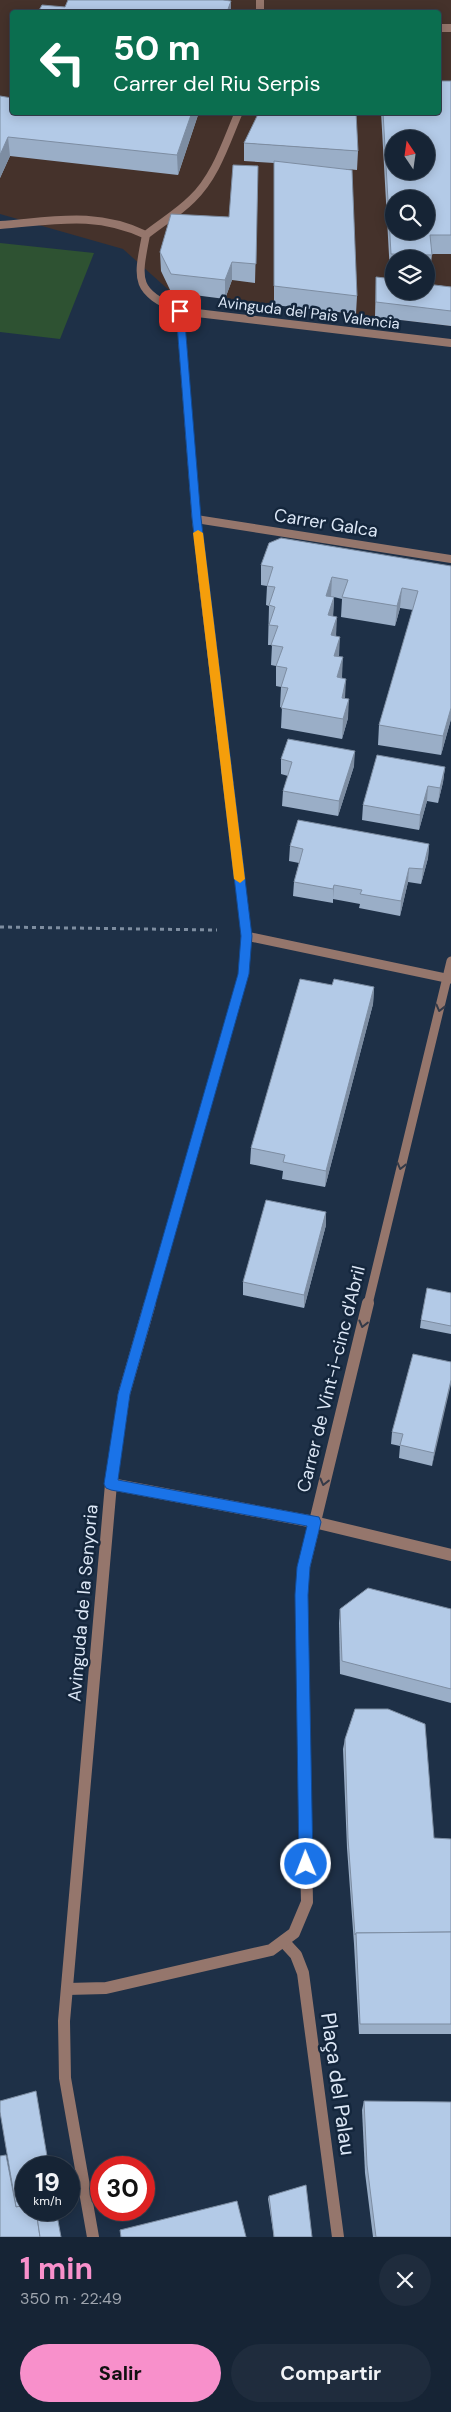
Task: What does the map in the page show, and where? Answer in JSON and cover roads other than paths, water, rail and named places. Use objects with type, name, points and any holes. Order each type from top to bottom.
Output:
[{"type":"street","points":[[0,225],[86,218],[116,223],[146,235],[192,199],[204,184],[214,170],[238,115]]},
{"type":"street","name":"Avinguda del Pais Valencia","points":[[146,235],[138,274],[142,286],[153,298],[180,311],[451,343]]},
{"type":"street","name":"Avinguda de la Senyoria","points":[[93,2237],[65,2078],[64,2021],[111,1484],[124,1394],[243,974],[246,936],[196,518],[180,311]]},
{"type":"street","name":"Carrer Galca","points":[[196,518],[451,559]]},
{"type":"street","points":[[246,936],[449,978]]},
{"type":"street","name":"Carrer de Vint-i-cinc d'Abril","points":[[66,1989],[106,1988],[270,1950],[284,1942],[294,1933],[301,1920],[307,1902],[301,1595],[304,1567],[449,978],[451,961]]},
{"type":"street","points":[[111,1484],[314,1522],[451,1555]]},
{"type":"street","name":"Plaça del Palau","points":[[284,1942],[296,1955],[303,1973],[338,2237]]}]
